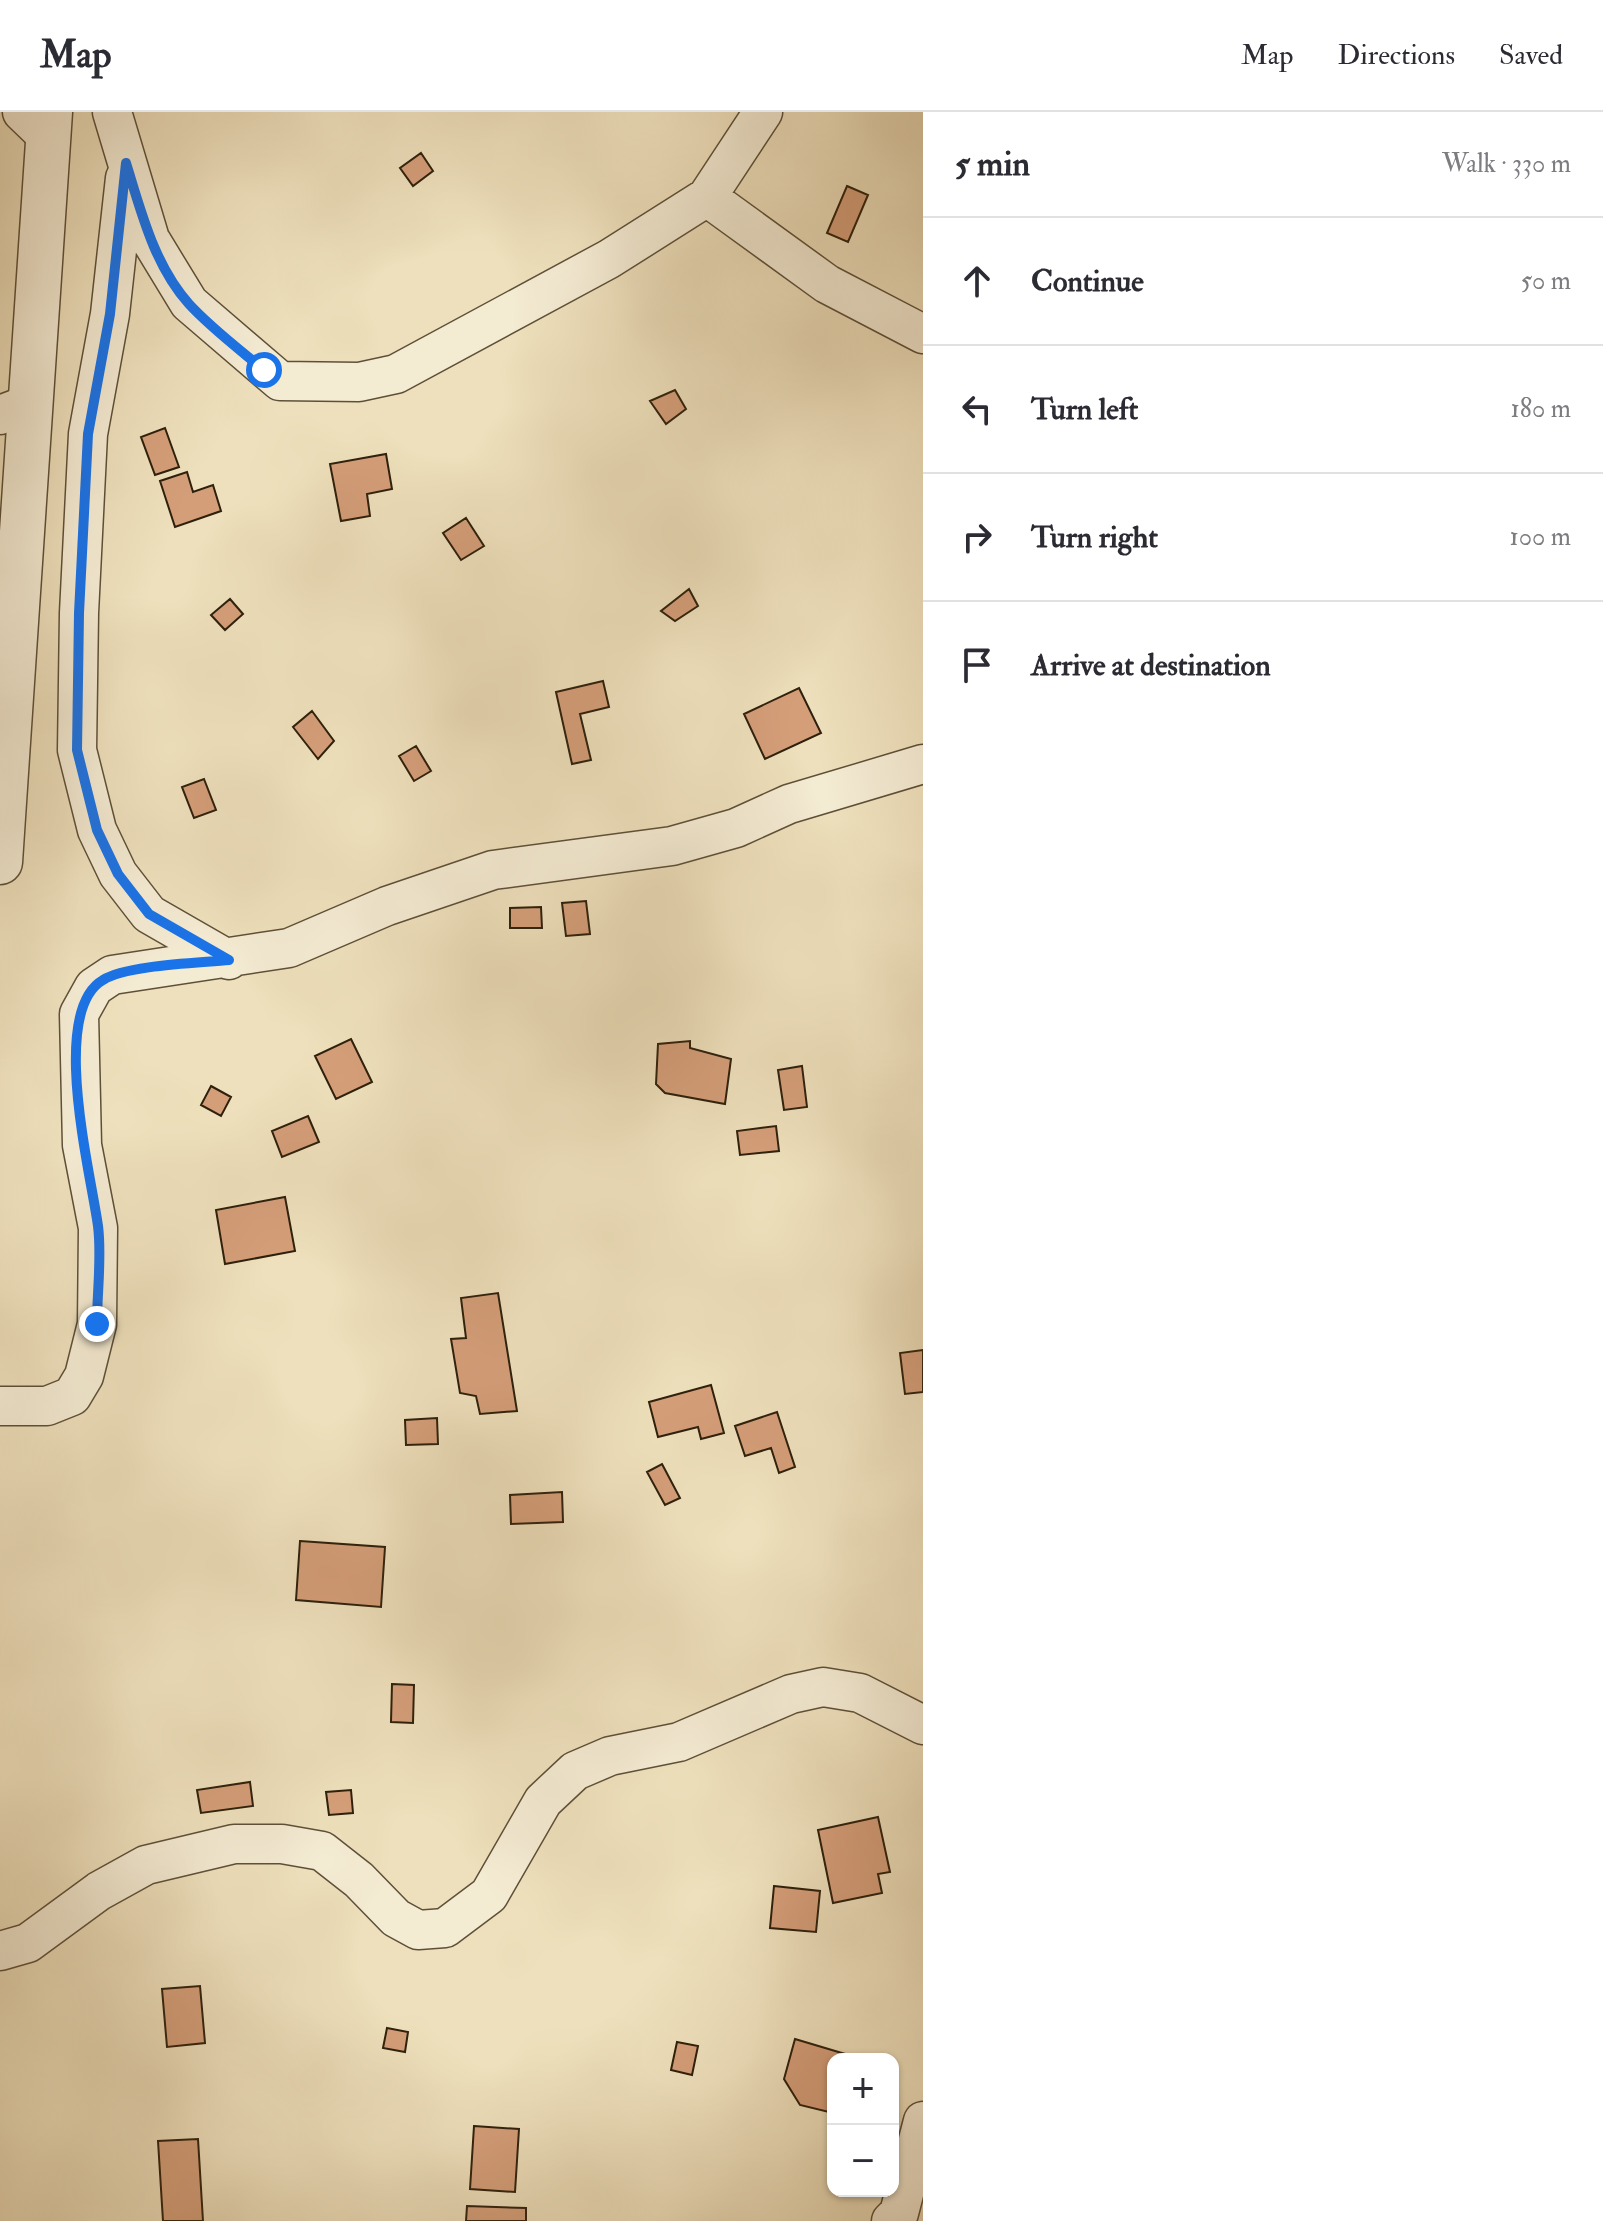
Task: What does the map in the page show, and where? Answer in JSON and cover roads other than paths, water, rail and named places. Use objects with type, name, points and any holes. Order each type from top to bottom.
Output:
[{"type":"street","points":[[112,112],[150,239],[189,303],[280,381],[359,382],[396,374],[609,259],[707,197],[763,112]]},
{"type":"street","points":[[0,862],[16,409],[40,121]]},
{"type":"street","points":[[126,163],[110,314],[88,434],[79,613],[77,750],[97,830],[118,874],[149,914],[229,960]]},
{"type":"street","points":[[707,197],[827,284],[923,334]]},
{"type":"street","points":[[0,1406],[47,1406],[72,1396],[84,1376],[97,1324],[98,1228],[82,1145],[78,1047],[79,1014],[84,999],[94,987],[112,975],[229,960],[289,948],[387,906],[493,870],[672,846],[736,828],[789,804],[923,764]]},
{"type":"street","points":[[0,1951],[28,1943],[99,1891],[146,1865],[234,1844],[282,1844],[322,1851],[359,1880],[396,1918],[418,1930],[445,1928],[489,1895],[543,1801],[575,1771],[610,1756],[679,1742],[791,1694],[823,1687],[860,1693],[923,1725]]},
{"type":"street","points":[[904,2218],[923,2121]]}]
